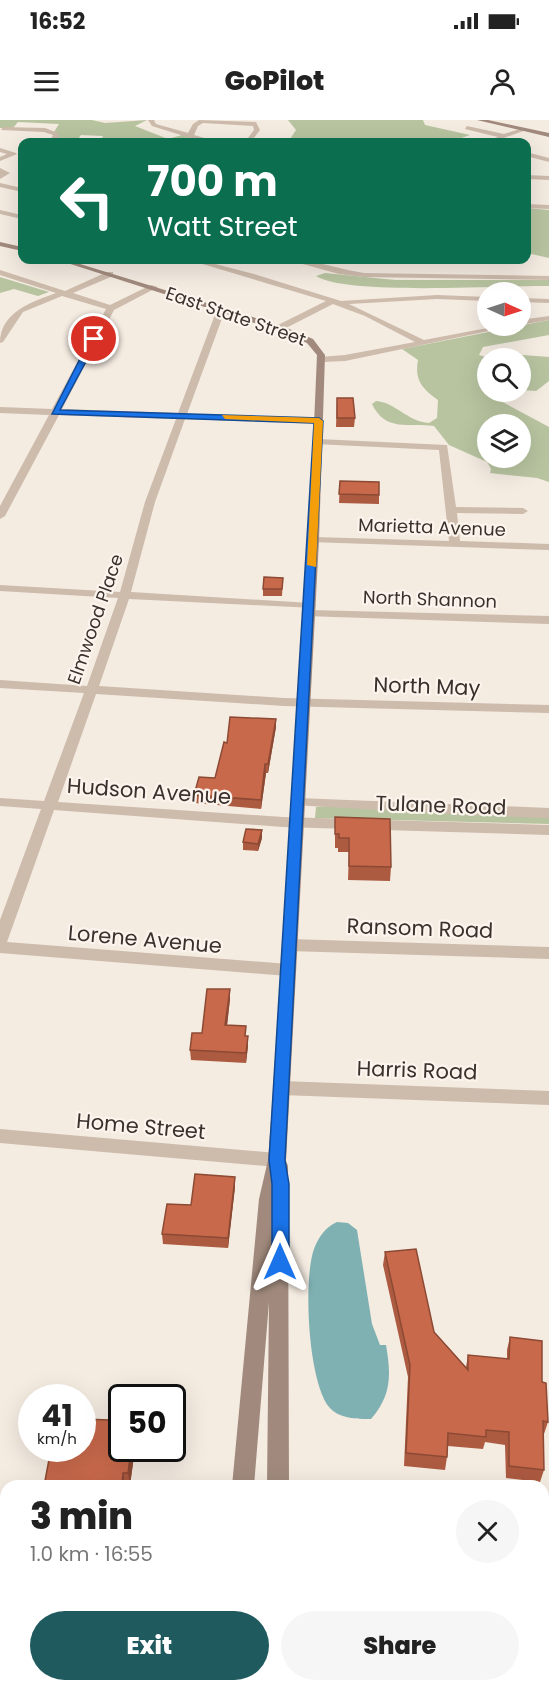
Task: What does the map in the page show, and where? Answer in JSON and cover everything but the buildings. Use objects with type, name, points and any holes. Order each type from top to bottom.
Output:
[{"type":"main road","points":[[480,120],[549,135]]},
{"type":"main road","points":[[0,244],[18,248]]},
{"type":"main road","name":"East State Street","points":[[80,264],[279,328],[313,343],[320,351],[322,359],[314,540],[277,1160],[268,1199],[244,1480]]},
{"type":"main road","name":"East State Street","points":[[277,1160],[280,1184],[278,1480]]},
{"type":"street","points":[[151,120],[154,125],[196,138]]},
{"type":"street","points":[[190,136],[195,125],[205,121],[257,125],[257,130],[251,138]]},
{"type":"street","points":[[467,128],[503,136]]},
{"type":"street","points":[[1,130],[45,130],[56,134],[54,138]]},
{"type":"street","points":[[498,138],[523,130]]},
{"type":"street","points":[[0,150],[14,154],[0,159]]},
{"type":"street","points":[[531,156],[549,161]]},
{"type":"street","points":[[531,161],[549,161]]},
{"type":"street","points":[[0,170],[7,173],[0,177]]},
{"type":"street","points":[[531,175],[549,176]]},
{"type":"street","points":[[0,185],[18,189]]},
{"type":"street","points":[[531,206],[549,207]]},
{"type":"street","points":[[0,212],[18,216]]},
{"type":"street","points":[[207,264],[335,301],[373,316],[422,342]]},
{"type":"street","points":[[308,264],[339,272],[374,275],[549,278]]},
{"type":"street","points":[[0,272],[111,308]]},
{"type":"street","points":[[0,340],[21,309],[111,274]]},
{"type":"street","points":[[0,516],[111,308],[154,287]]},
{"type":"street","points":[[279,328],[335,301],[477,298]]},
{"type":"street","points":[[531,300],[549,301]]},
{"type":"street","name":"Elmwood Place","points":[[0,941],[125,595],[150,502],[181,415],[221,311],[224,309]]},
{"type":"street","points":[[531,321],[549,318]]},
{"type":"street","points":[[0,323],[10,324]]},
{"type":"street","points":[[322,359],[349,357],[477,332]]},
{"type":"street","points":[[0,410],[319,421]]},
{"type":"street","points":[[318,442],[442,446],[455,544]]},
{"type":"street","points":[[452,510],[523,511]]},
{"type":"street","name":"Marietta Avenue","points":[[314,540],[549,547]]},
{"type":"street","name":"North Shannon","points":[[0,588],[125,595],[310,610],[549,620]]},
{"type":"street","name":"North May","points":[[0,684],[303,702],[549,709]]},
{"type":"street","name":"Hudson Avenue","points":[[0,802],[296,822]]},
{"type":"street","name":"Tulane Road","points":[[298,802],[549,813]]},
{"type":"street","name":"Tulane Road","points":[[296,822],[549,830]]},
{"type":"street","name":"Ransom Road","points":[[289,945],[549,953]]},
{"type":"street","name":"Lorene Avenue","points":[[0,947],[288,970]]},
{"type":"street","name":"Harris Road","points":[[282,1088],[549,1098]]},
{"type":"street","name":"Home Street","points":[[0,1136],[277,1160]]},
{"type":"green space","points":[[0,120],[92,120],[105,123],[147,120],[135,126],[165,138],[102,138],[103,136],[81,135],[79,138],[55,138],[54,132],[59,124],[18,122],[13,128],[0,128]]},
{"type":"green space","points":[[288,120],[423,120],[425,125],[470,135],[461,138],[291,138],[296,130]]},
{"type":"green space","points":[[182,135],[194,138],[172,138]]},
{"type":"green space","points":[[531,208],[549,210],[549,258],[531,254]]},
{"type":"green space","points":[[325,273],[395,280],[549,280],[549,286],[531,286],[531,282],[477,282],[477,287],[391,288],[333,282],[316,276]]},
{"type":"green space","points":[[0,277],[49,292],[38,296],[14,289],[0,293]]},
{"type":"green space","points":[[549,320],[549,335],[477,348],[477,402],[502,402],[525,414],[477,414],[477,458],[449,445],[434,426],[398,424],[384,419],[377,413],[372,404],[376,401],[383,402],[421,422],[429,423],[437,418],[438,400],[421,384],[417,374],[418,360],[402,349],[477,334],[531,336],[531,324]]},
{"type":"green space","points":[[531,356],[549,357],[549,381],[536,391],[531,391]]},
{"type":"green space","points":[[531,417],[549,427],[549,482],[537,478],[490,473],[491,469],[531,468]]},
{"type":"green space","points":[[339,805],[549,815],[549,824],[315,818],[316,807]]},
{"type":"water","points":[[337,1222],[348,1223],[357,1230],[372,1324],[380,1345],[386,1345],[389,1365],[388,1384],[383,1401],[371,1419],[343,1416],[329,1407],[316,1376],[312,1353],[308,1305],[311,1263],[314,1249],[321,1236],[329,1226]]},
{"type":"slow traffic","points":[[225,417],[319,421],[312,565]]},
{"type":"route","points":[[94,339],[55,412],[171,414],[319,421],[277,1160],[280,1172],[280,1262]]}]
